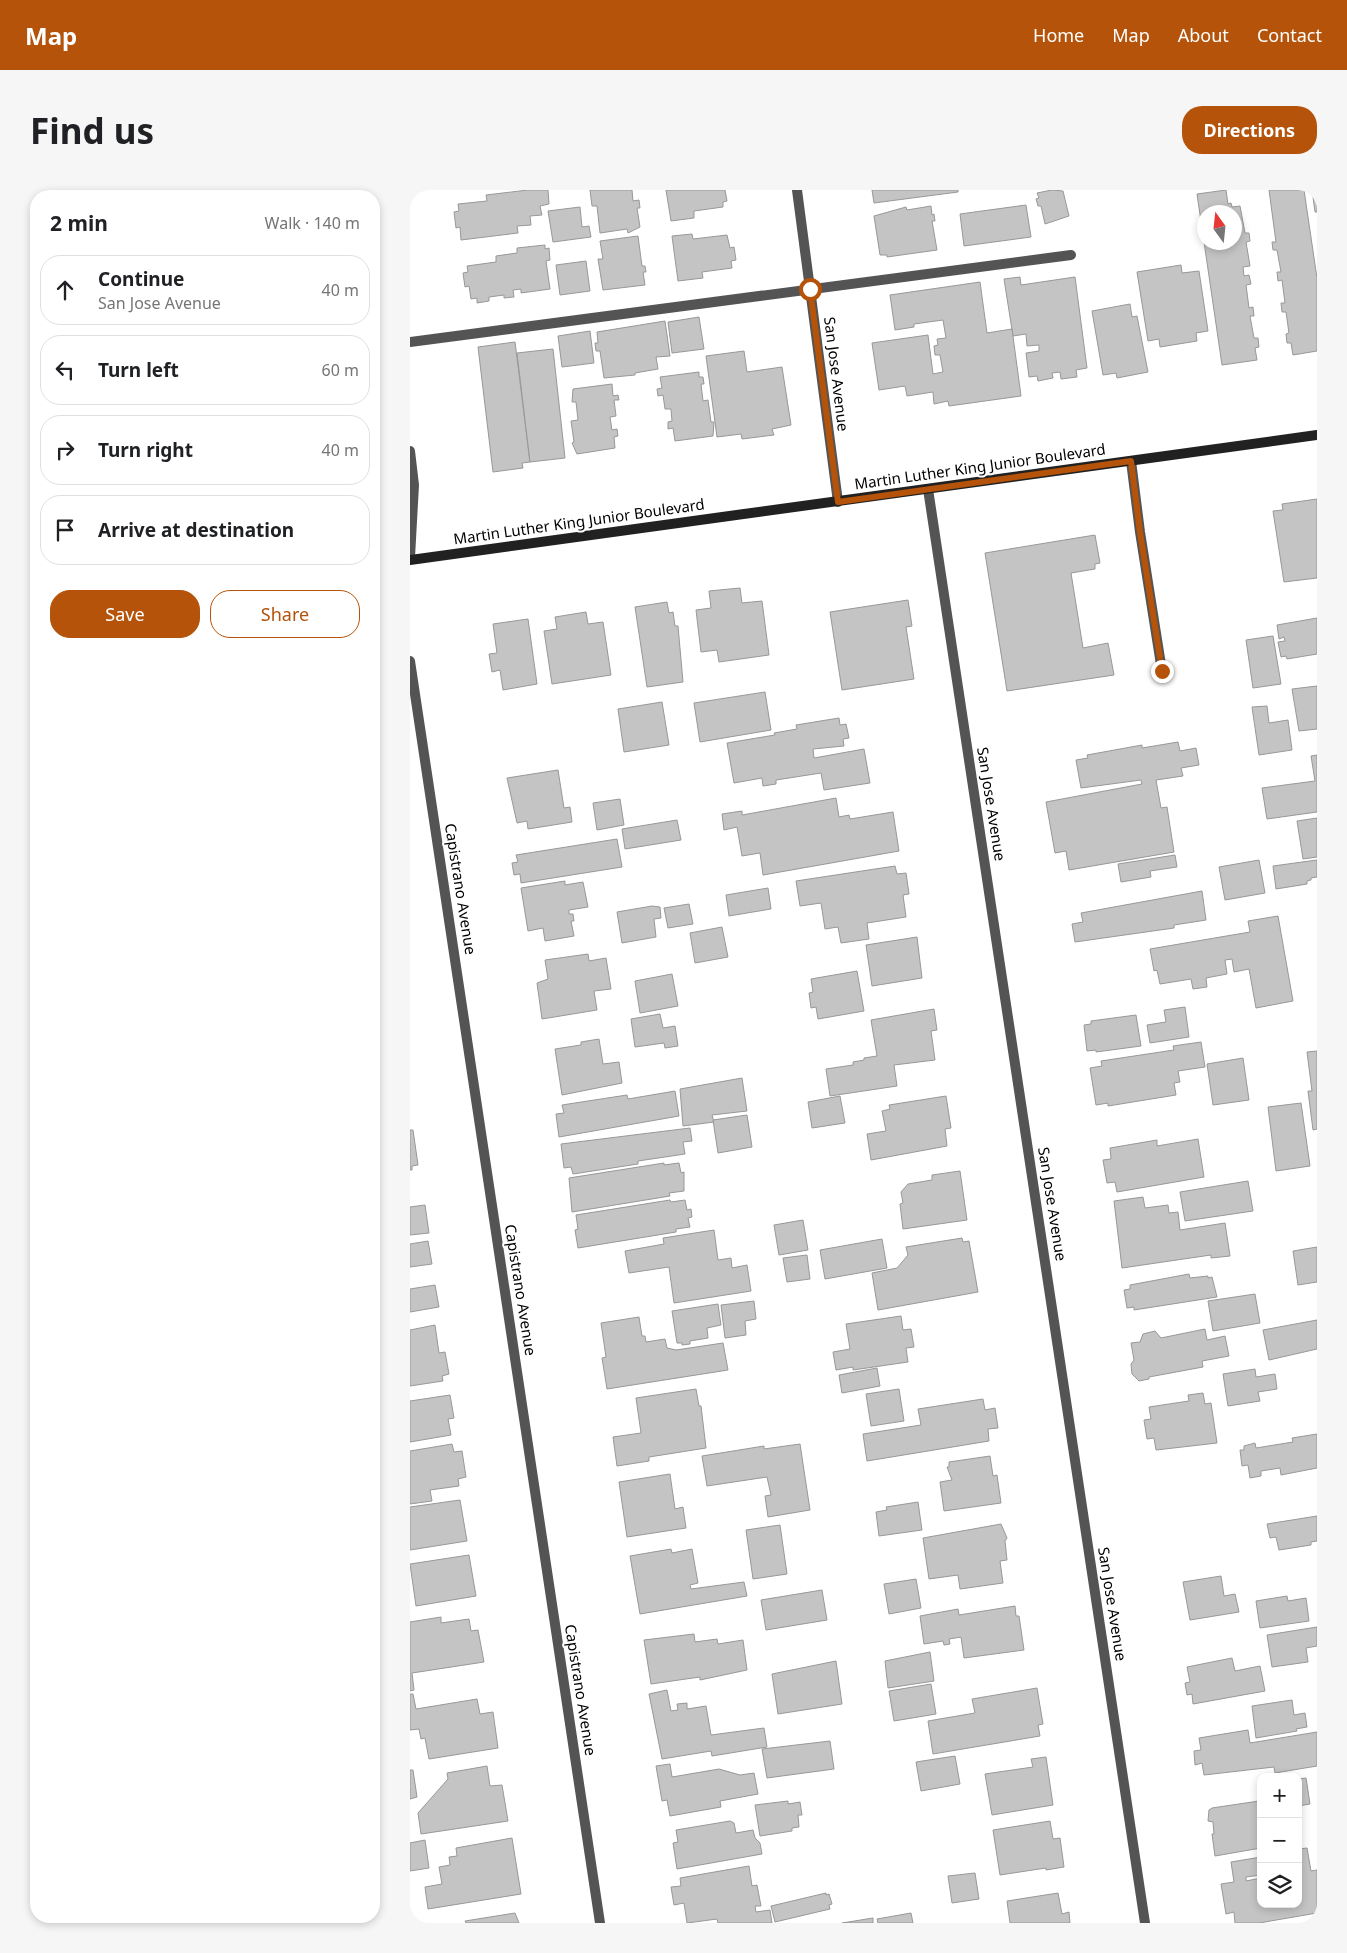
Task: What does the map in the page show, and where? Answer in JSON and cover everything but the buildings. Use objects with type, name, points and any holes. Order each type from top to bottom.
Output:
[{"type":"main road","name":"Martin Luther King Junior Boulevard","points":[[410,559],[928,490],[1317,434]]},
{"type":"street","name":"San Jose Avenue","points":[[797,190],[838,502]]},
{"type":"street","points":[[410,342],[1071,255]]},
{"type":"street","points":[[410,451],[414,485],[410,559]]},
{"type":"street","points":[[1131,461],[1162,671]]},
{"type":"street","name":"San Jose Avenue","points":[[928,490],[1145,1923]]},
{"type":"street","name":"Capistrano Avenue","points":[[410,661],[600,1923]]},
{"type":"route","points":[[810,289],[838,502],[1131,461],[1162,671]]}]
